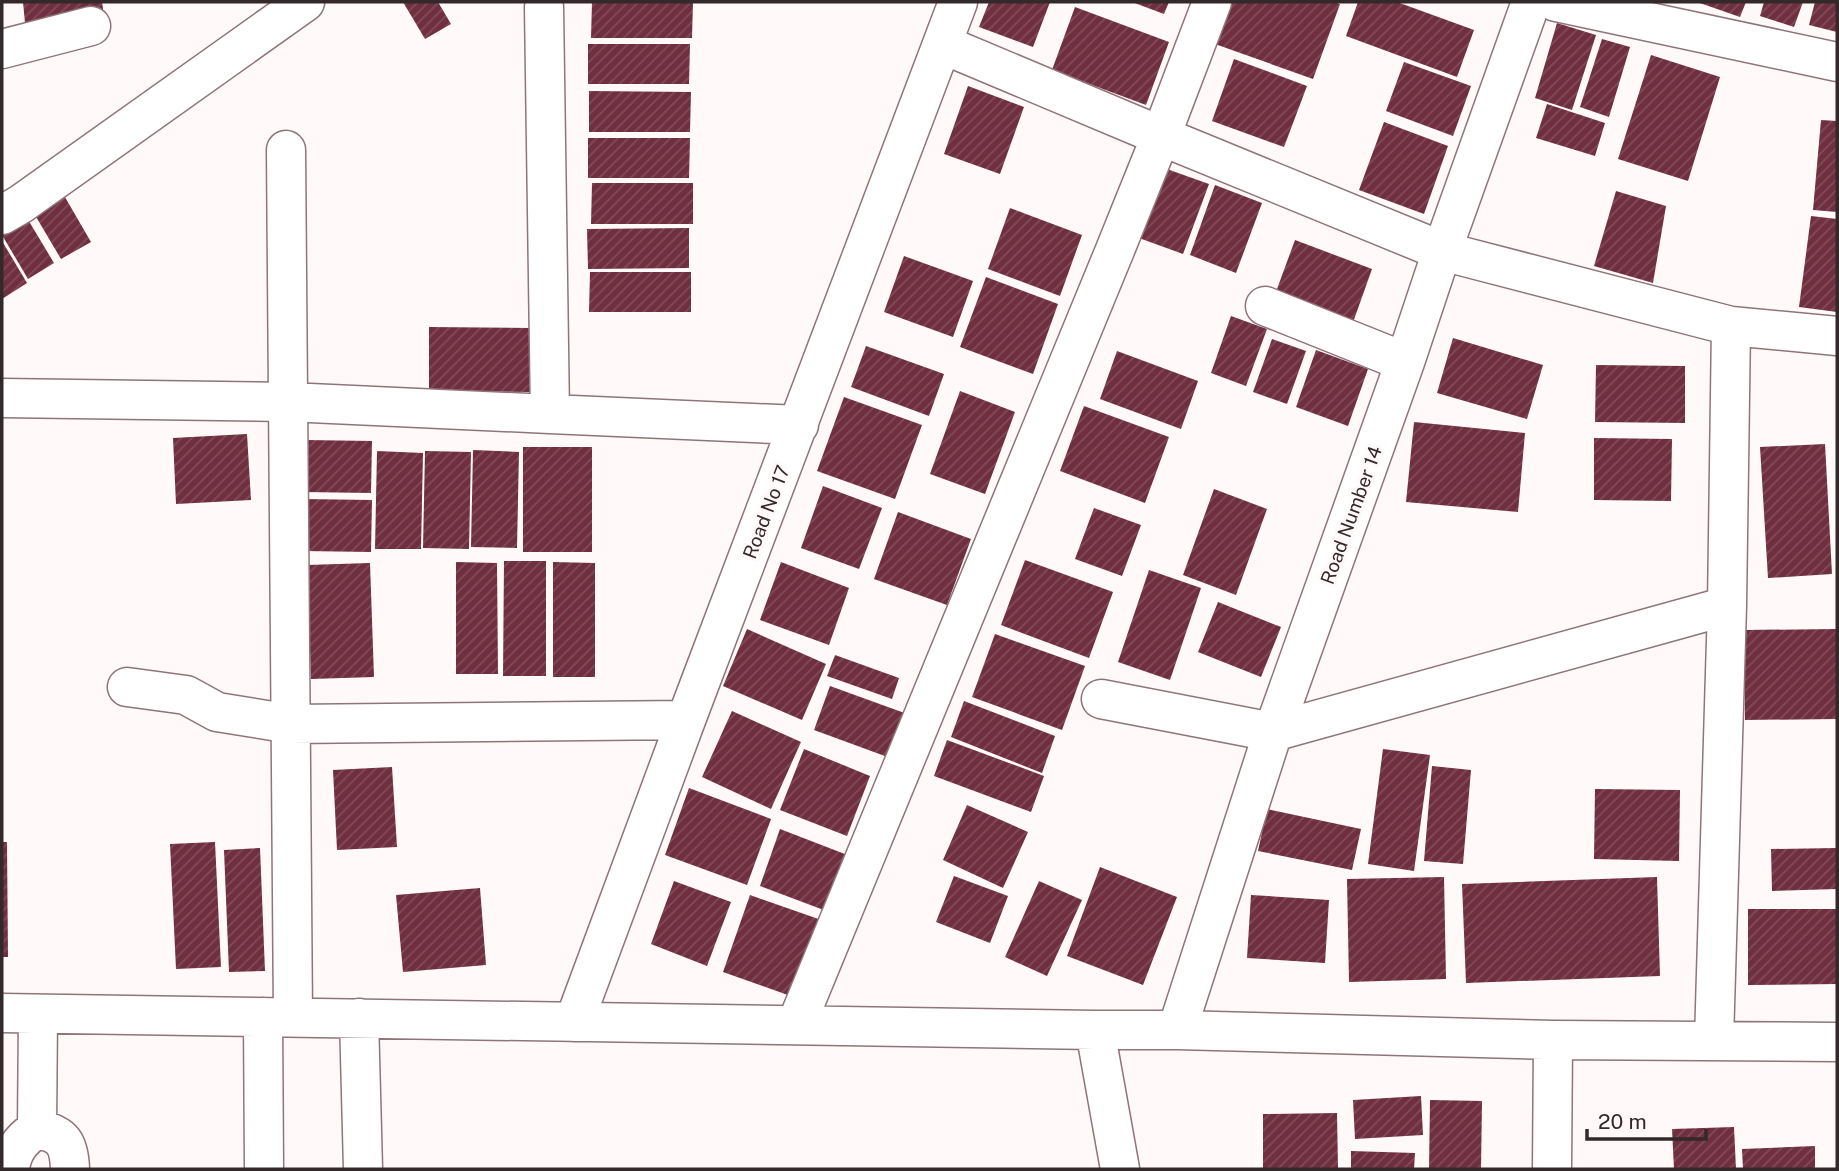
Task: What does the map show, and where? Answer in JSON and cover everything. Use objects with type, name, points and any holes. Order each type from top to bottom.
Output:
[{"type":"street","points":[[2,215],[305,2]]},
{"type":"street","name":"Road No 17","points":[[574,1022],[958,2]]},
{"type":"street","points":[[796,1025],[1161,136],[1212,2]]},
{"type":"street","name":"Road Number 14","points":[[1177,1030],[1273,732],[1531,2]]},
{"type":"street","points":[[1556,2],[1837,62]]},
{"type":"street","points":[[544,7],[550,414]]},
{"type":"street","points":[[2,49],[91,26]]},
{"type":"street","points":[[942,44],[1442,251],[1731,326],[1837,336]]},
{"type":"street","points":[[264,1169],[278,1017],[290,724],[286,150]]},
{"type":"street","points":[[1265,306],[1405,362]]},
{"type":"street","points":[[1714,1040],[1727,606],[1731,326]]},
{"type":"street","points":[[2,398],[288,402],[799,425]]},
{"type":"street","points":[[1101,699],[1273,732],[1727,606]]},
{"type":"street","points":[[127,687],[186,695],[218,712],[290,724],[686,720]]},
{"type":"street","points":[[37,1129],[20,1014],[1177,1030],[1553,1040],[1837,1042]]},
{"type":"street","points":[[359,1018],[363,1169]]},
{"type":"street","points":[[1095,1030],[1120,1169]]},
{"type":"street","points":[[1552,1169],[1553,1040]]},
{"type":"street","points":[[10,1169],[15,1150],[26,1136],[37,1129],[52,1132],[61,1138],[69,1152],[70,1169]]},
{"type":"building","points":[[23,2],[102,2],[104,16],[25,23]]},
{"type":"building","points":[[403,2],[438,2],[451,24],[425,39]]},
{"type":"building","points":[[592,2],[693,2],[692,38],[591,38]]},
{"type":"building","points":[[989,2],[1050,2],[1033,47],[979,27]]},
{"type":"building","points":[[1132,2],[1169,2],[1164,14]]},
{"type":"building","points":[[1231,2],[1340,4],[1313,79],[1215,44]]},
{"type":"building","points":[[1358,2],[1397,2],[1474,30],[1457,77],[1346,36]]},
{"type":"building","points":[[1697,2],[1746,2],[1740,17]]},
{"type":"building","points":[[1764,2],[1803,2],[1794,27],[1760,16]]},
{"type":"building","points":[[1815,2],[1837,2],[1837,32],[1809,25]]},
{"type":"building","points":[[1075,7],[1169,42],[1146,105],[1052,70]]},
{"type":"building","points":[[1557,23],[1596,35],[1572,110],[1535,98]]},
{"type":"building","points":[[1602,39],[1630,47],[1609,117],[1580,107]]},
{"type":"building","points":[[588,44],[690,44],[689,84],[588,84]]},
{"type":"building","points":[[1651,55],[1720,77],[1688,181],[1618,159]]},
{"type":"building","points":[[1234,59],[1307,86],[1284,147],[1212,121]]},
{"type":"building","points":[[1404,62],[1471,86],[1453,136],[1386,111]]},
{"type":"building","points":[[968,86],[1024,107],[1000,174],[944,154]]},
{"type":"building","points":[[589,91],[691,92],[690,132],[589,132]]},
{"type":"building","points":[[1547,104],[1605,123],[1595,156],[1536,138]]},
{"type":"building","points":[[1821,120],[1837,121],[1837,212],[1813,210]]},
{"type":"building","points":[[1384,122],[1448,146],[1424,214],[1359,190]]},
{"type":"building","points":[[588,138],[690,138],[689,178],[588,178]]},
{"type":"building","points":[[1164,168],[1209,184],[1183,254],[1139,238]]},
{"type":"building","points":[[592,183],[693,183],[693,224],[591,224]]},
{"type":"building","points":[[1215,185],[1262,203],[1236,273],[1190,255]]},
{"type":"building","points":[[1616,191],[1666,206],[1653,283],[1594,266]]},
{"type":"building","points":[[62,192],[91,242],[61,259],[32,210]]},
{"type":"building","points":[[1010,208],[1082,235],[1060,296],[988,269]]},
{"type":"building","points":[[1811,216],[1837,219],[1837,312],[1799,307]]},
{"type":"building","points":[[27,218],[54,263],[28,279],[2,235]]},
{"type":"building","points":[[689,228],[689,268],[588,269],[587,229]]},
{"type":"building","points":[[1295,240],[1372,269],[1351,328],[1273,300]]},
{"type":"building","points":[[2,241],[27,283],[2,299]]},
{"type":"building","points":[[904,256],[973,281],[953,337],[884,312]]},
{"type":"building","points":[[590,272],[691,272],[691,312],[589,312]]},
{"type":"building","points":[[986,277],[1058,304],[1033,374],[960,347]]},
{"type":"building","points":[[1231,316],[1267,329],[1246,386],[1211,373]]},
{"type":"building","points":[[429,327],[530,328],[530,392],[429,391]]},
{"type":"building","points":[[1453,338],[1543,365],[1527,419],[1437,393]]},
{"type":"building","points":[[1272,339],[1306,351],[1287,404],[1253,392]]},
{"type":"building","points":[[866,346],[944,374],[929,416],[851,387]]},
{"type":"building","points":[[1316,350],[1368,369],[1348,426],[1296,407]]},
{"type":"building","points":[[1117,351],[1198,381],[1181,429],[1100,399]]},
{"type":"building","points":[[1596,365],[1685,366],[1685,423],[1595,422]]},
{"type":"building","points":[[960,391],[1015,412],[985,494],[930,474]]},
{"type":"building","points":[[844,397],[922,425],[895,499],[817,471]]},
{"type":"building","points":[[1084,406],[1169,437],[1145,503],[1060,471]]},
{"type":"building","points":[[1414,422],[1525,433],[1518,512],[1406,502]]},
{"type":"building","points":[[247,434],[251,500],[176,504],[173,438]]},
{"type":"building","points":[[1594,438],[1672,439],[1671,501],[1594,500]]},
{"type":"building","points":[[305,440],[372,441],[371,493],[303,492]]},
{"type":"building","points":[[1825,444],[1832,574],[1768,578],[1760,447]]},
{"type":"building","points":[[523,447],[592,447],[592,552],[523,552]]},
{"type":"building","points":[[473,450],[519,452],[517,548],[471,547]]},
{"type":"building","points":[[377,451],[423,453],[421,549],[375,549]]},
{"type":"building","points":[[425,451],[471,452],[469,549],[423,548]]},
{"type":"building","points":[[823,486],[882,508],[859,569],[801,548]]},
{"type":"building","points":[[1214,489],[1267,509],[1236,595],[1183,575]]},
{"type":"building","points":[[302,499],[372,500],[371,552],[302,551]]},
{"type":"building","points":[[1094,508],[1141,525],[1122,576],[1075,559]]},
{"type":"building","points":[[898,512],[971,539],[947,605],[874,579]]},
{"type":"building","points":[[1025,560],[1113,592],[1089,658],[1001,625]]},
{"type":"building","points":[[504,561],[546,561],[546,676],[503,676]]},
{"type":"building","points":[[456,562],[497,563],[498,674],[456,674]]},
{"type":"building","points":[[553,562],[595,563],[595,677],[553,677]]},
{"type":"building","points":[[781,562],[849,588],[829,645],[760,620]]},
{"type":"building","points":[[370,563],[374,677],[311,679],[307,565]]},
{"type":"building","points":[[1149,570],[1201,588],[1170,680],[1118,662]]},
{"type":"building","points":[[1218,602],[1281,627],[1261,677],[1198,652]]},
{"type":"building","points":[[747,629],[826,664],[802,720],[723,686]]},
{"type":"building","points":[[1837,629],[1837,719],[1745,720],[1744,630]]},
{"type":"building","points":[[995,634],[1085,666],[1062,730],[972,697]]},
{"type":"building","points":[[835,655],[899,678],[892,699],[827,676]]},
{"type":"building","points":[[830,686],[910,715],[893,759],[814,730]]},
{"type":"building","points":[[964,701],[1055,736],[1042,773],[951,737]]},
{"type":"building","points":[[732,711],[801,742],[771,809],[702,777]]},
{"type":"building","points":[[947,740],[1044,776],[1031,812],[934,776]]},
{"type":"building","points":[[804,749],[870,776],[847,836],[780,810]]},
{"type":"building","points":[[1383,749],[1430,755],[1414,871],[1368,864]]},
{"type":"building","points":[[1432,766],[1471,770],[1463,864],[1424,861]]},
{"type":"building","points":[[392,767],[397,847],[337,850],[333,770]]},
{"type":"building","points":[[689,788],[771,819],[747,885],[665,855]]},
{"type":"building","points":[[1595,789],[1680,790],[1679,861],[1594,859]]},
{"type":"building","points":[[967,805],[1028,832],[1003,888],[943,860]]},
{"type":"building","points":[[1267,809],[1361,829],[1352,870],[1258,851]]},
{"type":"building","points":[[780,829],[850,856],[829,912],[760,886]]},
{"type":"building","points":[[2,842],[7,842],[8,957],[2,957]]},
{"type":"building","points":[[215,842],[221,967],[176,969],[170,844]]},
{"type":"building","points":[[260,848],[265,971],[229,972],[224,850]]},
{"type":"building","points":[[1836,848],[1837,889],[1772,891],[1771,849]]},
{"type":"building","points":[[1100,867],[1177,897],[1143,985],[1067,956]]},
{"type":"building","points":[[954,876],[1008,896],[990,943],[936,922]]},
{"type":"building","points":[[1444,877],[1446,979],[1349,982],[1347,879]]},
{"type":"building","points":[[1657,877],[1660,976],[1466,983],[1462,884]]},
{"type":"building","points":[[674,881],[731,902],[707,966],[651,944]]},
{"type":"building","points":[[1039,881],[1082,900],[1047,976],[1005,957]]},
{"type":"building","points":[[480,888],[486,965],[403,972],[396,895]]},
{"type":"building","points":[[750,895],[827,922],[799,999],[723,972]]},
{"type":"building","points":[[1251,895],[1329,900],[1325,963],[1247,958]]},
{"type":"building","points":[[1748,909],[1837,909],[1837,984],[1748,985]]},
{"type":"building","points":[[1421,1096],[1423,1135],[1355,1139],[1353,1100]]},
{"type":"building","points":[[1430,1100],[1482,1101],[1481,1169],[1429,1169]]},
{"type":"building","points":[[1337,1113],[1338,1169],[1263,1169],[1263,1114]]},
{"type":"building","points":[[1734,1127],[1736,1169],[1674,1169],[1672,1129]]},
{"type":"building","points":[[1815,1146],[1815,1169],[1743,1169],[1742,1149]]},
{"type":"building","points":[[1351,1151],[1415,1153],[1414,1169],[1351,1169]]}]
